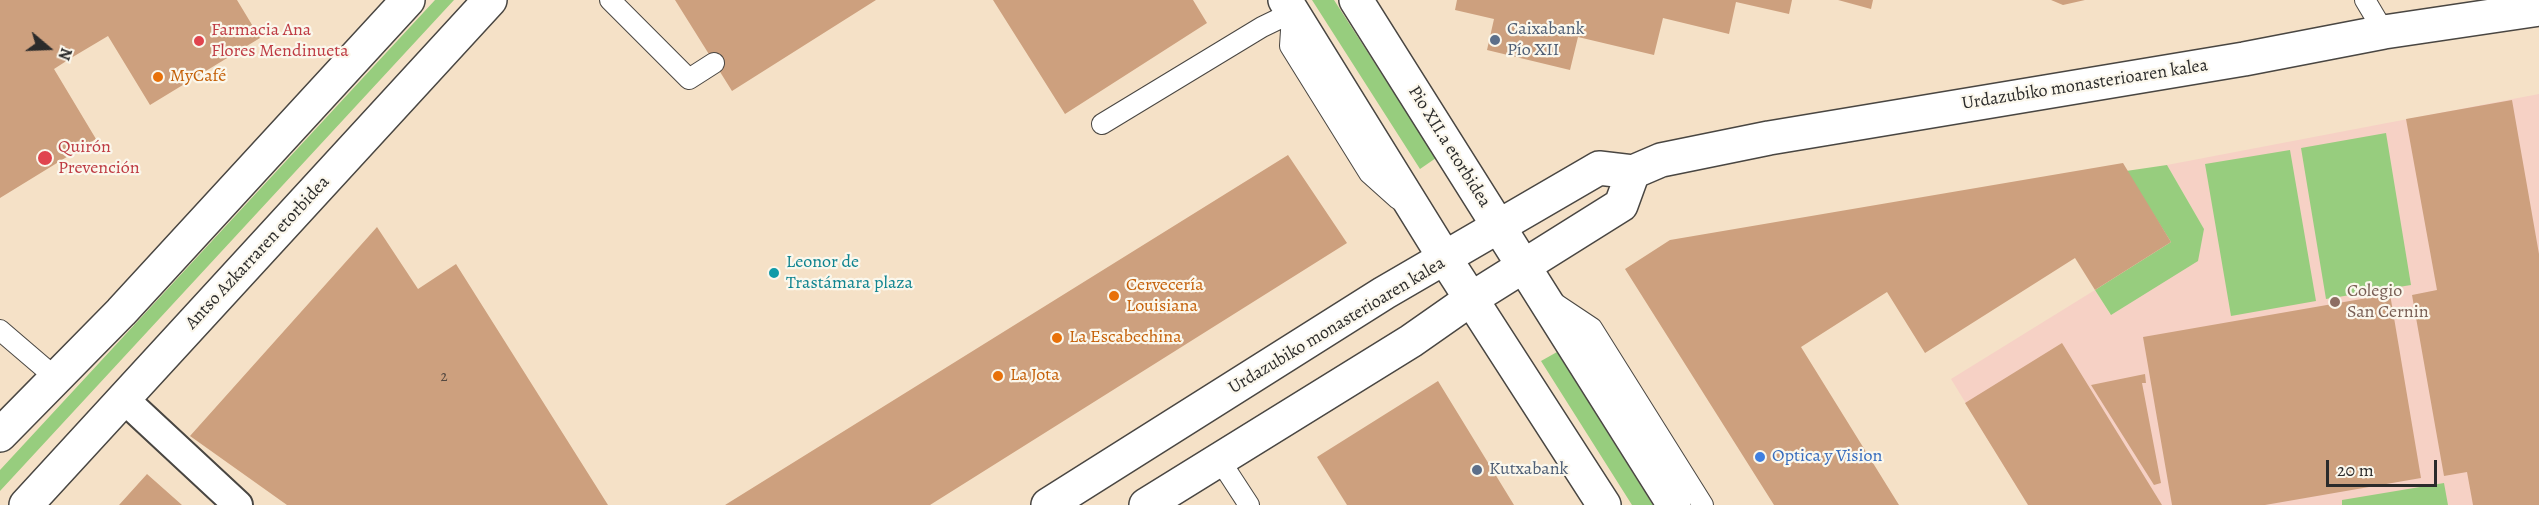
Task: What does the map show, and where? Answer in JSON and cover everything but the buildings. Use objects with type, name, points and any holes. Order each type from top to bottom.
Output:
[{"type":"main road","points":[[0,435],[121,312],[408,0]]},
{"type":"main road","name":"Antso Azkarraren etorbidea","points":[[26,505],[489,0]]},
{"type":"main road","name":"Pio XII.a etorbidea","points":[[1356,0],[1674,505]]},
{"type":"main road","points":[[1289,6],[1419,219],[1604,505]]},
{"type":"main road","name":"Urdazubiko monasterioaren kalea","points":[[1048,505],[1384,294],[1446,260],[1599,168],[1633,172],[1661,160],[1769,138],[2244,59],[2384,32],[2470,9],[2539,9]]},
{"type":"main road","points":[[1146,505],[1411,341],[1471,299],[1621,204],[1633,172]]},
{"type":"street","points":[[124,399],[237,505]]},
{"type":"lane","points":[[610,0],[689,79],[714,63]]},
{"type":"lane","points":[[2365,0],[2384,32]]},
{"type":"lane","points":[[1102,124],[1262,27],[1289,6]]},
{"type":"lane","name":"Pio XII.a etorbidea","points":[[1542,294],[1592,328],[1703,505]]},
{"type":"lane","points":[[0,330],[56,378]]},
{"type":"lane","points":[[1220,459],[1249,505]]},
{"type":"shaded area","name":"Colegio San Cernin","points":[[2539,94],[2539,505],[2028,505],[1951,379],[2095,290],[2110,314],[2204,229],[2167,165]]},
{"type":"green space","points":[[435,0],[454,0],[0,491],[0,470]]},
{"type":"green space","points":[[1312,0],[1334,0],[1436,158],[1420,169]]},
{"type":"green space","points":[[2386,133],[2411,285],[2326,299],[2301,148]]},
{"type":"green space","points":[[2290,150],[2316,301],[2231,316],[2205,164]]},
{"type":"green space","points":[[2167,165],[2204,229],[2198,261],[2111,315],[2095,290],[2171,242],[2126,171]]},
{"type":"green space","points":[[1557,352],[1653,505],[1632,505],[1541,361]]},
{"type":"green space","points":[[2444,483],[2448,505],[2342,505],[2342,500]]},
{"type":"place","name":"Caixabank Pío XII","points":[[1495,40]]},
{"type":"place","name":"Farmacia Ana Flores Mendinueta","points":[[199,41]]},
{"type":"place","name":"MyCafé","points":[[158,77]]},
{"type":"place","name":"Quirón Prevención","points":[[45,158]]},
{"type":"place","name":"Leonor de Trastámara plaza","points":[[774,273]]},
{"type":"place","name":"Cervecería Louisiana","points":[[1114,296]]},
{"type":"place","name":"Colegio San Cernin","points":[[2335,302]]},
{"type":"place","name":"La Escabechina","points":[[1057,338]]},
{"type":"place","name":"La Jota","points":[[998,376]]},
{"type":"place","name":"Optica y Vision","points":[[1760,457]]},
{"type":"place","name":"Kutxabank","points":[[1477,470]]}]
